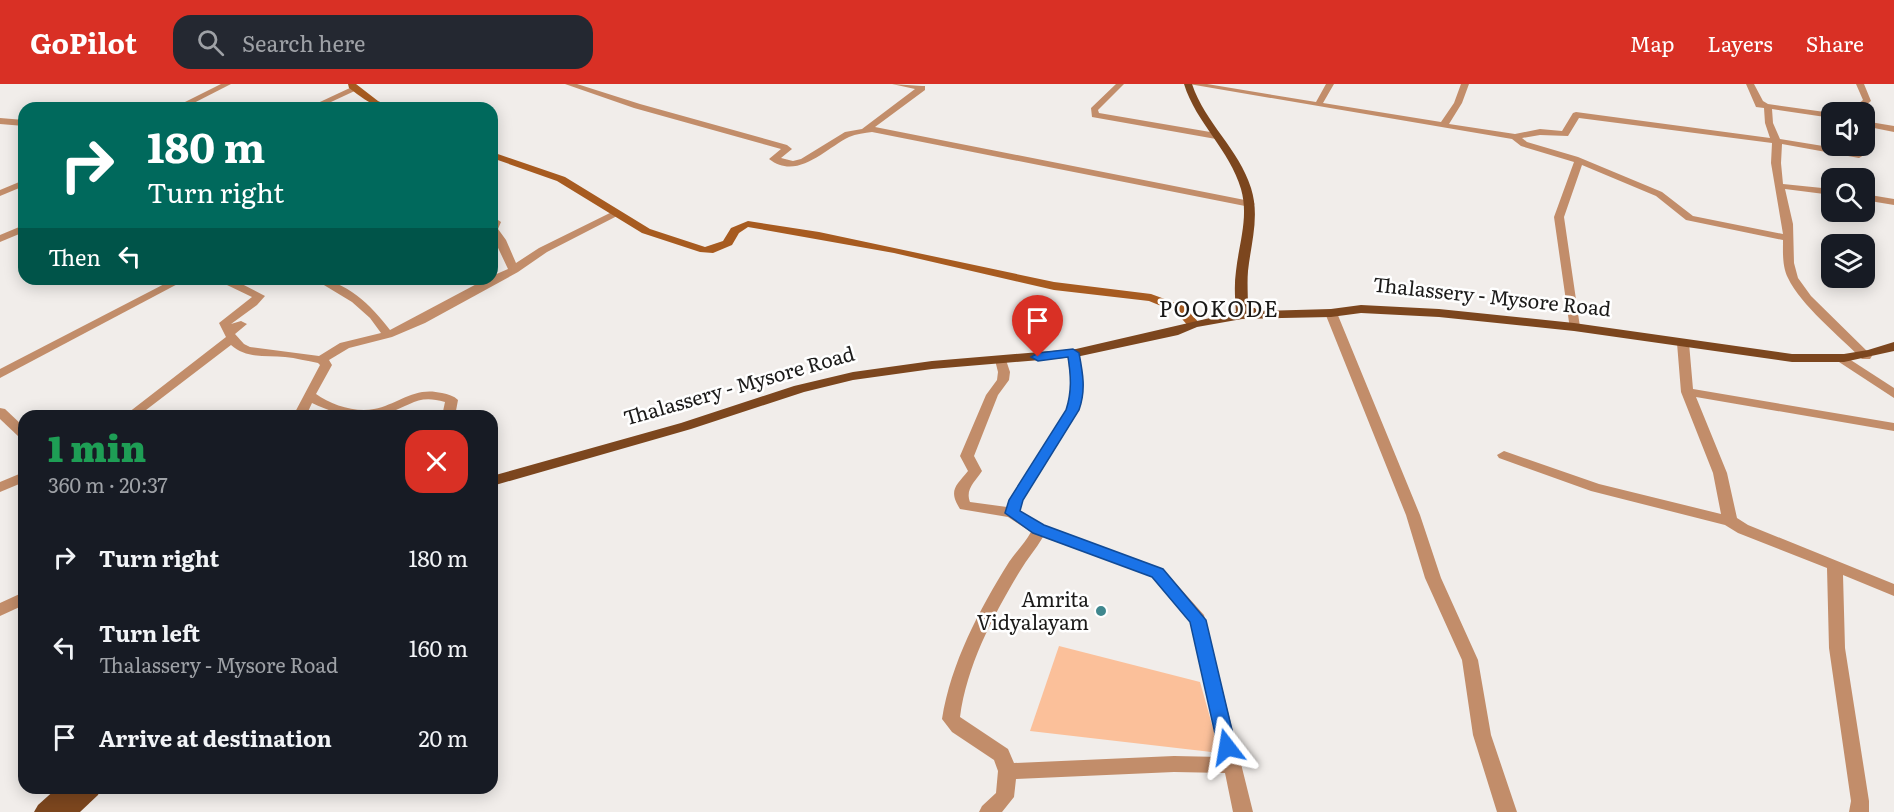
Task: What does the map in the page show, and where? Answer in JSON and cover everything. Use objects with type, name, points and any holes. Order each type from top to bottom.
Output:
[{"type":"main road","points":[[1188,84],[1195,103],[1240,174],[1250,204],[1250,230],[1242,271],[1242,315],[1255,310],[1295,307],[1335,306],[1361,309]]},
{"type":"main road","name":"Thalassery - Mysore Road","points":[[498,479],[686,426],[799,389],[844,378],[902,368],[1073,353],[1242,315],[1331,313],[1361,309],[1438,313],[1574,327],[1792,358],[1843,359],[1866,356],[1894,346]]},
{"type":"main road","points":[[498,469],[637,433],[838,372],[903,362],[1069,348],[1174,325],[1194,324]]},
{"type":"main road","points":[[45,812],[64,794]]},
{"type":"main road","points":[[66,812],[85,794]]},
{"type":"street","points":[[190,102],[227,84]]},
{"type":"street","points":[[569,84],[637,106],[784,147],[788,149],[774,159],[789,164],[797,164],[848,134],[877,130],[1250,204]]},
{"type":"street","points":[[865,130],[922,88],[896,84]]},
{"type":"street","points":[[1120,84],[1094,110],[1095,114],[1216,136]]},
{"type":"street","points":[[1193,84],[1515,137],[1539,132],[1565,134],[1576,115],[1821,149]]},
{"type":"street","points":[[1318,105],[1330,84]]},
{"type":"street","points":[[1444,125],[1458,103],[1465,84]]},
{"type":"street","points":[[1750,84],[1777,141],[1779,186],[1788,225],[1789,263],[1798,288],[1848,341],[1866,356]]},
{"type":"street","points":[[1860,84],[1867,100],[1864,102]]},
{"type":"street","points":[[323,102],[354,86],[374,102]]},
{"type":"street","points":[[1762,106],[1821,114]]},
{"type":"street","points":[[0,121],[18,122]]},
{"type":"street","points":[[1875,125],[1894,129]]},
{"type":"street","points":[[1515,137],[1524,144],[1579,162],[1659,194],[1690,218],[1788,238]]},
{"type":"street","points":[[498,157],[561,179],[646,231],[704,250],[719,248],[728,243],[731,233],[739,226],[748,224],[811,233],[1054,286],[1151,298],[1180,309],[1194,324]]},
{"type":"street","points":[[1574,327],[1558,217],[1579,162]]},
{"type":"street","points":[[0,193],[18,186]]},
{"type":"street","points":[[1779,186],[1821,191]]},
{"type":"street","points":[[1875,199],[1894,202]]},
{"type":"street","points":[[498,277],[514,270],[543,250],[616,213]]},
{"type":"street","points":[[0,227],[18,228]]},
{"type":"street","points":[[0,239],[18,231]]},
{"type":"street","points":[[498,239],[514,270]]},
{"type":"street","points":[[0,374],[171,285]]},
{"type":"street","points":[[235,285],[259,296],[225,323],[229,336],[237,346],[250,352],[283,353],[322,360],[326,365],[302,410]]},
{"type":"street","points":[[330,285],[356,300],[374,316],[388,335]]},
{"type":"street","points":[[322,360],[333,349],[349,343],[388,335],[439,312],[484,285]]},
{"type":"street","points":[[1331,313],[1413,515],[1432,578],[1470,660],[1482,735],[1507,812]]},
{"type":"street","points":[[137,410],[241,324]]},
{"type":"street","points":[[1683,343],[1687,392],[1720,473],[1730,521]]},
{"type":"street","points":[[1012,513],[1016,500],[1073,410],[1078,379],[1073,353]]},
{"type":"street","points":[[1843,359],[1894,394]]},
{"type":"street","points":[[1001,360],[1003,380],[992,395],[967,456],[975,471],[962,485],[960,494],[965,506],[1012,513],[1038,529],[1158,573],[1198,620],[1243,812]]},
{"type":"street","points":[[1687,392],[1894,428]]},
{"type":"street","points":[[379,410],[411,395],[436,394],[453,400],[450,410]]},
{"type":"street","points":[[309,395],[317,403],[349,410]]},
{"type":"street","points":[[0,412],[18,428]]},
{"type":"street","points":[[1504,455],[1596,488],[1730,521],[1743,529],[1894,590]]},
{"type":"street","points":[[0,487],[18,480]]},
{"type":"street","points":[[989,812],[1005,797],[1007,771],[1002,755],[958,727],[951,719],[952,705],[968,656],[1021,557],[1037,536],[1038,529]]},
{"type":"street","points":[[1834,565],[1837,648],[1860,812]]},
{"type":"street","points":[[0,610],[18,601]]},
{"type":"street","points":[[1007,771],[1174,764],[1231,765]]},
{"type":"shaded area","points":[[1059,646],[1200,682],[1220,753],[1030,731]]},
{"type":"place","name":"Amrita Vidyalayam","points":[[1101,611]]},
{"type":"district","name":"POOKODE","points":[[1219,309]]},
{"type":"route","points":[[1038,357],[1073,353],[1078,379],[1077,396],[1073,410],[1016,500],[1012,513],[1038,529],[1158,573],[1198,620],[1227,747]]}]
